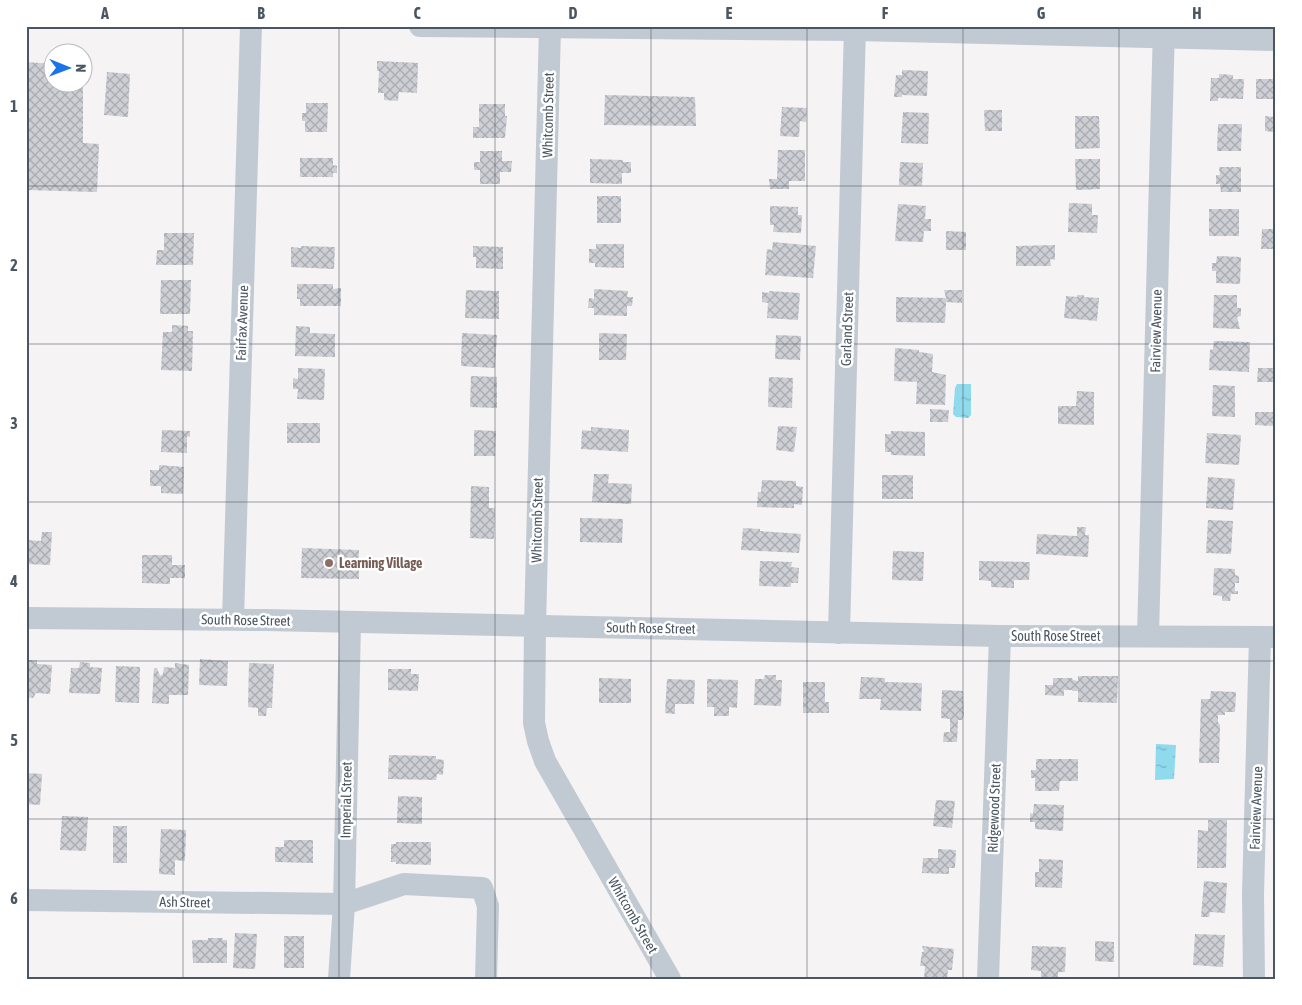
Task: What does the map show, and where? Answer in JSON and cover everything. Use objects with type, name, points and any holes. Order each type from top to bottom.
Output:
[{"type":"street","name":"Fairfax Avenue","points":[[233,620],[251,26]]},
{"type":"street","points":[[420,26],[855,28],[1164,32],[1276,40]]},
{"type":"street","name":"Whitcomb Street","points":[[550,27],[534,723],[538,742],[546,761],[670,979]]},
{"type":"street","name":"Garland Street","points":[[839,632],[855,28]]},
{"type":"street","name":"Fairview Avenue","points":[[1148,636],[1164,32]]},
{"type":"street","name":"South Rose Street","points":[[26,618],[350,622],[1000,636],[1268,637]]},
{"type":"street","name":"Imperial Street","points":[[339,979],[344,904],[350,622]]},
{"type":"street","name":"Ridgewood Street","points":[[988,979],[1000,636]]},
{"type":"street","name":"Fairview Avenue","points":[[1254,979],[1253,894],[1268,637]]},
{"type":"street","name":"Ash Street","points":[[26,900],[344,904],[404,884],[482,888],[488,906],[486,979]]},
{"type":"water","points":[[957,384],[971,384],[971,415],[968,418],[956,417],[953,414]]},
{"type":"water","points":[[1156,744],[1176,745],[1174,779],[1155,780]]},
{"type":"building","points":[[377,61],[418,63],[417,93],[399,92],[398,101],[384,100],[384,93],[378,93],[379,71],[377,71]]},
{"type":"building","points":[[26,62],[42,63],[42,92],[83,92],[83,143],[99,144],[97,192],[26,190]]},
{"type":"building","points":[[902,70],[928,71],[927,96],[902,95],[902,97],[894,97],[896,75],[902,75]]},
{"type":"building","points":[[107,72],[130,74],[128,117],[104,115]]},
{"type":"building","points":[[1219,74],[1233,75],[1233,79],[1244,79],[1243,99],[1218,98],[1218,101],[1210,101],[1211,78],[1219,78]]},
{"type":"building","points":[[1256,79],[1276,79],[1276,99],[1256,99]]},
{"type":"building","points":[[605,95],[695,97],[696,126],[604,125]]},
{"type":"building","points":[[306,103],[328,103],[327,132],[305,132],[305,121],[302,121],[302,113],[306,113]]},
{"type":"building","points":[[479,104],[505,104],[505,116],[507,116],[505,138],[473,138],[473,127],[479,127]]},
{"type":"building","points":[[782,107],[807,108],[806,122],[800,121],[799,137],[780,136]]},
{"type":"building","points":[[984,110],[1002,110],[1002,131],[985,131]]},
{"type":"building","points":[[903,112],[929,113],[928,144],[901,143]]},
{"type":"building","points":[[1075,116],[1099,116],[1100,148],[1075,149]]},
{"type":"building","points":[[1265,116],[1276,117],[1276,132],[1265,131]]},
{"type":"building","points":[[1218,124],[1242,124],[1241,151],[1217,151]]},
{"type":"building","points":[[778,150],[805,150],[805,181],[789,181],[789,189],[770,189],[769,179],[777,179]]},
{"type":"building","points":[[480,151],[502,151],[502,161],[512,161],[511,172],[500,172],[500,184],[480,184],[480,170],[474,170],[474,162],[480,162]]},
{"type":"building","points":[[300,158],[333,158],[333,165],[337,166],[337,173],[333,173],[333,177],[300,177]]},
{"type":"building","points":[[590,159],[631,162],[631,173],[622,173],[622,184],[590,183]]},
{"type":"building","points":[[1075,159],[1100,159],[1100,189],[1076,190]]},
{"type":"building","points":[[900,162],[923,163],[922,186],[899,185]]},
{"type":"building","points":[[1219,167],[1241,167],[1241,192],[1221,192],[1220,184],[1216,184],[1216,175],[1220,175]]},
{"type":"building","points":[[597,196],[621,196],[621,223],[597,223]]},
{"type":"building","points":[[1069,203],[1092,204],[1092,215],[1098,215],[1097,233],[1068,232]]},
{"type":"building","points":[[898,204],[926,206],[925,219],[931,219],[931,231],[924,231],[923,242],[895,241]]},
{"type":"building","points":[[770,206],[798,207],[798,215],[802,215],[801,233],[773,232],[774,225],[770,225]]},
{"type":"building","points":[[1209,209],[1239,209],[1239,236],[1209,236]]},
{"type":"building","points":[[1262,229],[1276,229],[1276,249],[1261,249]]},
{"type":"building","points":[[946,231],[966,232],[966,250],[946,250]]},
{"type":"building","points":[[164,233],[194,233],[193,265],[156,265],[157,250],[164,250]]},
{"type":"building","points":[[773,242],[816,246],[813,278],[765,275],[767,249],[772,250]]},
{"type":"building","points":[[596,244],[624,244],[624,268],[595,267],[595,263],[589,263],[589,249],[596,249]]},
{"type":"building","points":[[1055,245],[1055,260],[1050,259],[1051,266],[1016,266],[1016,246]]},
{"type":"building","points":[[301,246],[335,247],[334,269],[291,267],[291,247],[301,248]]},
{"type":"building","points":[[473,246],[503,247],[503,269],[476,268]]},
{"type":"building","points":[[1217,256],[1241,257],[1240,284],[1216,283],[1216,271],[1212,271],[1212,263],[1216,263]]},
{"type":"building","points":[[161,280],[191,280],[190,314],[160,314]]},
{"type":"building","points":[[297,284],[333,284],[333,289],[341,288],[341,306],[300,306],[300,299],[297,299]]},
{"type":"building","points":[[594,289],[628,291],[627,297],[633,297],[632,306],[627,306],[627,316],[594,315],[594,308],[588,308],[589,298],[594,299]]},
{"type":"building","points":[[466,290],[499,291],[499,319],[465,318]]},
{"type":"building","points":[[944,290],[962,290],[962,303],[946,302],[945,323],[896,322],[896,297],[946,298]]},
{"type":"building","points":[[769,291],[800,293],[798,320],[767,318],[768,303],[762,302],[762,292],[769,293]]},
{"type":"building","points":[[1077,295],[1099,298],[1097,321],[1064,318],[1066,296],[1077,297]]},
{"type":"building","points":[[1214,295],[1237,295],[1237,308],[1241,308],[1241,316],[1237,317],[1240,329],[1213,328]]},
{"type":"building","points":[[172,325],[188,326],[188,331],[193,331],[192,371],[161,370],[163,332],[172,332]]},
{"type":"building","points":[[296,326],[310,327],[310,333],[335,334],[335,357],[295,356]]},
{"type":"building","points":[[462,333],[497,335],[495,368],[461,366]]},
{"type":"building","points":[[599,333],[627,334],[626,360],[599,360]]},
{"type":"building","points":[[776,335],[801,336],[800,360],[775,359]]},
{"type":"building","points":[[1214,341],[1250,342],[1249,372],[1209,370],[1210,350],[1213,349]]},
{"type":"building","points":[[895,348],[919,350],[919,352],[933,354],[932,372],[946,375],[945,405],[916,404],[917,382],[894,381]]},
{"type":"building","points":[[298,368],[325,369],[324,400],[297,399],[298,389],[293,389],[293,378],[298,379]]},
{"type":"building","points":[[1258,368],[1276,368],[1276,382],[1257,382]]},
{"type":"building","points":[[471,376],[497,377],[497,408],[470,407]]},
{"type":"building","points":[[769,377],[793,378],[792,408],[768,407]]},
{"type":"building","points":[[1213,385],[1235,386],[1235,417],[1212,416]]},
{"type":"building","points":[[1077,391],[1094,392],[1094,425],[1058,424],[1058,406],[1076,406]]},
{"type":"building","points":[[930,409],[949,410],[948,422],[930,422]]},
{"type":"building","points":[[1255,412],[1274,412],[1274,426],[1255,425]]},
{"type":"building","points":[[287,423],[320,423],[320,443],[287,443]]},
{"type":"building","points":[[778,426],[797,427],[794,452],[776,450]]},
{"type":"building","points":[[591,427],[629,430],[628,452],[581,449],[582,430],[591,431]]},
{"type":"building","points":[[162,430],[190,431],[190,437],[187,436],[187,453],[161,452]]},
{"type":"building","points":[[474,430],[496,431],[495,456],[474,456]]},
{"type":"building","points":[[891,431],[925,432],[925,456],[891,455],[891,452],[885,452],[885,434],[891,434]]},
{"type":"building","points":[[1207,433],[1241,435],[1239,465],[1205,463]]},
{"type":"building","points":[[159,465],[184,467],[183,494],[161,493],[161,486],[150,486],[150,470],[159,470]]},
{"type":"building","points":[[594,474],[609,474],[608,483],[632,484],[631,504],[592,502]]},
{"type":"building","points":[[882,475],[913,475],[913,499],[882,499]]},
{"type":"building","points":[[1208,477],[1235,479],[1233,510],[1206,508]]},
{"type":"building","points":[[762,480],[796,481],[796,486],[803,487],[802,505],[794,504],[794,508],[757,507],[758,492],[761,492]]},
{"type":"building","points":[[471,486],[489,487],[489,508],[495,508],[494,539],[470,538]]},
{"type":"building","points":[[580,518],[623,519],[622,543],[580,542]]},
{"type":"building","points":[[1208,520],[1233,521],[1231,554],[1206,553]]},
{"type":"building","points":[[1077,527],[1086,527],[1085,535],[1089,535],[1088,557],[1036,554],[1037,534],[1077,536]]},
{"type":"building","points":[[743,528],[801,534],[799,553],[741,550]]},
{"type":"building","points":[[42,532],[52,532],[50,565],[26,564],[26,540],[41,541]]},
{"type":"building","points":[[302,548],[359,550],[359,579],[301,578]]},
{"type":"building","points":[[893,551],[924,552],[923,581],[892,580]]},
{"type":"building","points":[[142,555],[172,555],[172,565],[185,565],[185,578],[170,578],[170,584],[142,583]]},
{"type":"building","points":[[760,561],[792,562],[791,567],[799,568],[798,583],[791,583],[791,587],[759,586]]},
{"type":"building","points":[[979,561],[1030,562],[1029,580],[1014,580],[1014,588],[991,587],[991,581],[979,580]]},
{"type":"building","points":[[1214,568],[1235,569],[1235,575],[1239,576],[1239,583],[1235,583],[1235,591],[1238,591],[1238,594],[1231,594],[1230,601],[1222,601],[1222,596],[1213,595]]},
{"type":"building","points":[[200,659],[228,661],[227,686],[199,685]]},
{"type":"building","points":[[26,660],[37,660],[37,664],[52,665],[50,694],[36,693],[33,698],[26,697]]},
{"type":"building","points":[[80,662],[90,663],[90,667],[102,668],[100,694],[69,693],[71,668],[79,668]]},
{"type":"building","points":[[175,663],[189,665],[188,695],[169,695],[169,704],[152,703],[154,668],[157,668],[160,676],[163,674],[164,667],[175,668]]},
{"type":"building","points":[[249,663],[274,664],[272,708],[267,708],[266,716],[258,716],[258,708],[248,707]]},
{"type":"building","points":[[116,666],[140,667],[139,703],[115,702]]},
{"type":"building","points":[[388,669],[411,669],[411,674],[419,674],[418,691],[388,690]]},
{"type":"building","points":[[765,675],[776,675],[776,680],[782,680],[781,706],[754,705],[755,679],[764,679]]},
{"type":"building","points":[[1078,676],[1118,676],[1117,703],[1078,702],[1078,691],[1072,690],[1064,690],[1064,696],[1045,695],[1045,685],[1053,685],[1053,678],[1072,678],[1078,681]]},
{"type":"building","points":[[861,677],[885,678],[885,682],[922,683],[921,711],[880,710],[881,699],[859,699]]},
{"type":"building","points":[[599,678],[631,679],[631,703],[599,703]]},
{"type":"building","points":[[667,679],[695,680],[694,704],[675,704],[675,714],[665,713]]},
{"type":"building","points":[[707,679],[738,680],[737,708],[729,707],[729,716],[714,716],[714,707],[707,707]]},
{"type":"building","points":[[803,682],[825,682],[825,702],[829,702],[829,713],[803,713]]},
{"type":"building","points":[[942,690],[963,691],[964,715],[962,720],[958,720],[957,742],[943,742],[944,732],[950,732],[950,719],[941,718]]},
{"type":"building","points":[[1211,691],[1236,692],[1235,712],[1225,712],[1225,715],[1218,715],[1220,725],[1219,763],[1199,763],[1201,699],[1210,699]]},
{"type":"building","points":[[389,755],[436,756],[436,759],[444,760],[443,775],[437,774],[436,780],[388,779]]},
{"type":"building","points":[[1036,759],[1078,759],[1078,781],[1060,781],[1059,791],[1035,791],[1035,778],[1031,778],[1031,770],[1036,770]]},
{"type":"building","points":[[26,773],[42,774],[40,805],[26,804]]},
{"type":"building","points":[[398,796],[422,797],[422,824],[397,823]]},
{"type":"building","points":[[936,800],[955,801],[952,828],[933,826]]},
{"type":"building","points":[[1034,804],[1064,805],[1063,831],[1035,829],[1035,822],[1030,822],[1030,813],[1033,814]]},
{"type":"building","points":[[62,816],[88,817],[86,851],[60,850]]},
{"type":"building","points":[[1208,820],[1227,820],[1226,868],[1197,868],[1198,830],[1208,831]]},
{"type":"building","points":[[113,826],[127,826],[127,863],[113,863]]},
{"type":"building","points":[[161,829],[186,830],[185,861],[175,860],[175,875],[159,874]]},
{"type":"building","points":[[284,840],[313,840],[313,863],[275,862],[275,847],[284,847]]},
{"type":"building","points":[[396,842],[431,842],[431,865],[396,864],[396,862],[391,862],[391,844],[396,844]]},
{"type":"building","points":[[938,849],[956,850],[955,868],[949,868],[949,874],[922,873],[923,858],[938,858]]},
{"type":"building","points":[[1039,859],[1063,860],[1062,888],[1035,887],[1035,872],[1039,872]]},
{"type":"building","points":[[1204,881],[1227,883],[1225,913],[1210,912],[1209,917],[1201,917]]},
{"type":"building","points":[[235,933],[257,934],[255,969],[233,968]]},
{"type":"building","points":[[1195,934],[1225,935],[1223,967],[1193,965]]},
{"type":"building","points":[[284,936],[304,936],[304,968],[284,968]]},
{"type":"building","points":[[208,938],[223,938],[222,940],[227,940],[227,963],[193,963],[192,940],[208,940]]},
{"type":"building","points":[[1095,941],[1114,942],[1114,962],[1095,961]]},
{"type":"building","points":[[922,946],[954,949],[952,970],[948,970],[947,979],[924,979],[925,966],[920,966],[922,952],[924,952]]},
{"type":"building","points":[[1032,946],[1066,947],[1065,972],[1058,972],[1058,979],[1041,979],[1041,971],[1031,970]]},
{"type":"place","name":"Learning Village","points":[[329,563]]}]
